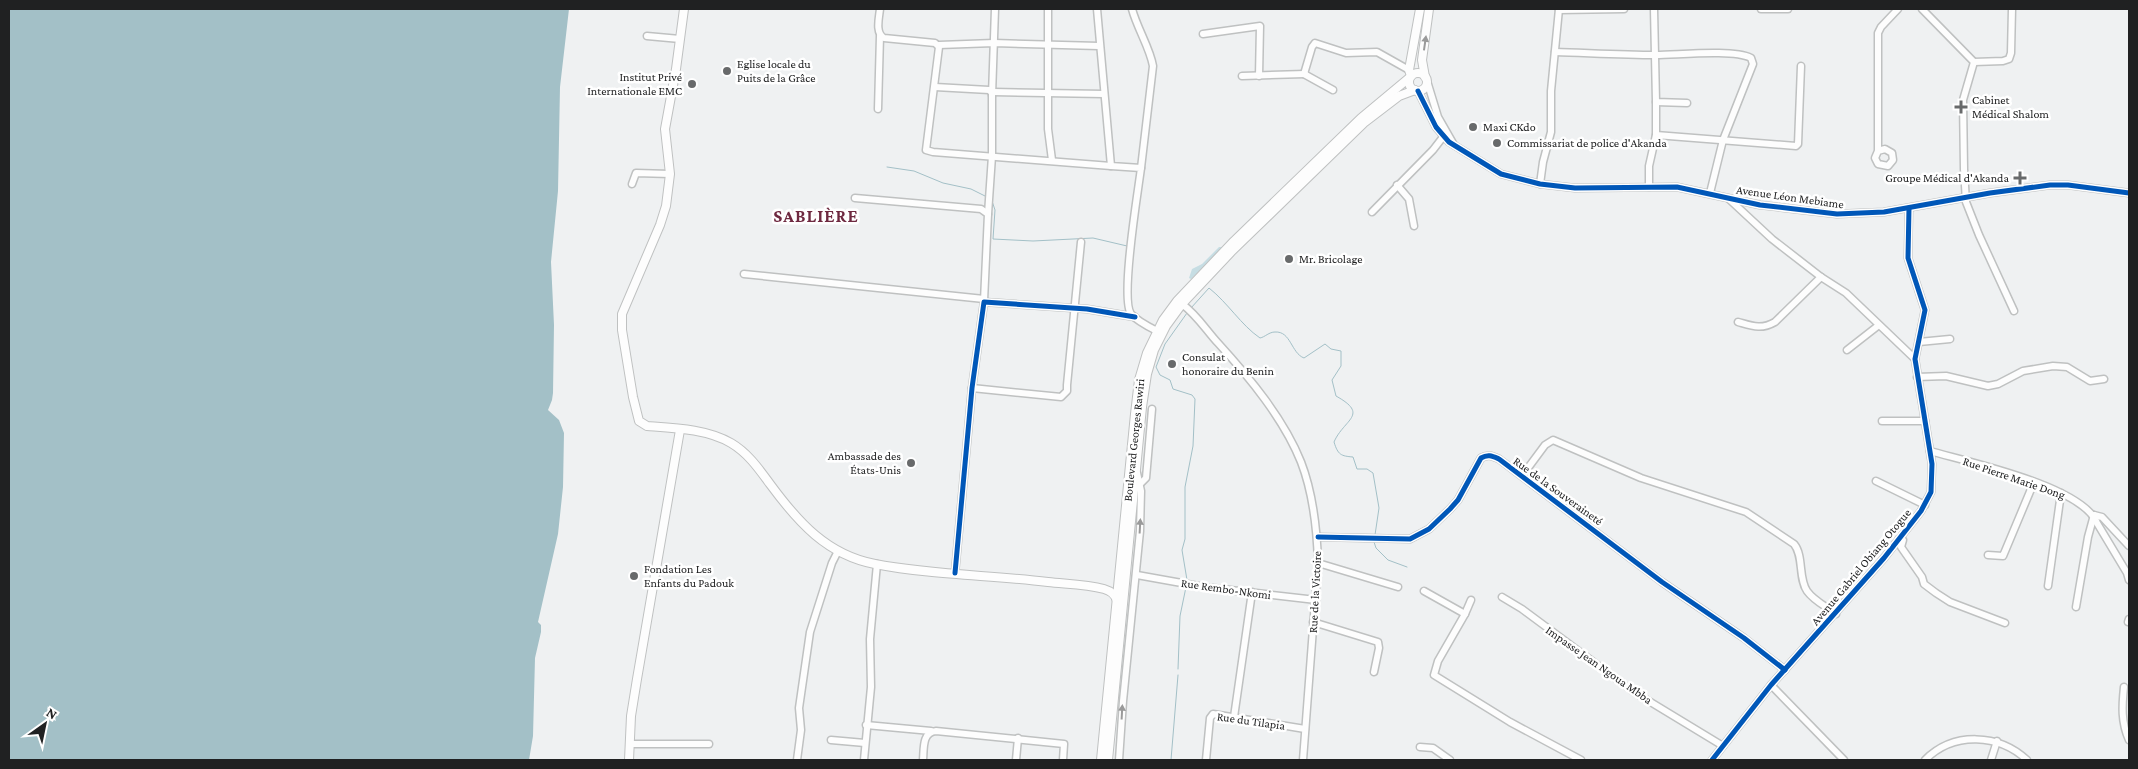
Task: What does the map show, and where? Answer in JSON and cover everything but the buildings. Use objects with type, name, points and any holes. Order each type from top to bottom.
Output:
[{"type":"main road","points":[[684,9],[664,129],[670,174],[662,220],[623,307],[622,322],[633,397],[639,421],[647,426],[712,435],[739,448],[752,461],[799,522],[819,540],[854,559],[877,564],[955,574],[1031,580],[1105,589],[1114,587],[1119,580]]},
{"type":"main road","points":[[1420,9],[1410,75],[1410,86],[1416,90],[1424,88],[1426,79],[1422,60],[1429,9]]},
{"type":"main road","points":[[1410,75],[1417,73],[1426,79]]},
{"type":"main road","name":"Boulevard Georges Rawiri","points":[[1101,760],[1138,390],[1144,361],[1157,331],[1184,292],[1227,248],[1360,118],[1410,75]]},
{"type":"main road","name":"Boulevard Georges Rawiri","points":[[1108,760],[1142,401],[1150,364],[1164,330],[1187,308],[1231,252],[1365,122],[1398,96],[1416,90]]},
{"type":"main road","points":[[629,760],[637,679],[680,430]]},
{"type":"main road","points":[[1105,589],[1114,594],[1117,601]]},
{"type":"street","points":[[878,109],[880,36],[878,31],[880,9]]},
{"type":"street","points":[[955,574],[972,388],[984,300],[992,156],[992,94],[996,43],[995,9]]},
{"type":"street","points":[[1048,9],[1048,129],[1052,160]]},
{"type":"street","points":[[1096,9],[1111,166]]},
{"type":"street","points":[[1132,9],[1137,27],[1152,58],[1152,66],[1129,267],[1129,304],[1130,310],[1135,317],[1157,331]]},
{"type":"street","points":[[1540,184],[1543,162],[1551,132],[1551,91],[1559,10],[1624,9]]},
{"type":"street","points":[[1649,187],[1651,158],[1656,136],[1654,9]]},
{"type":"street","points":[[1761,9],[1788,9]]},
{"type":"street","points":[[1878,151],[1878,33],[1881,27],[1898,9]]},
{"type":"street","points":[[1922,9],[1974,62],[2003,62],[2010,57],[2012,9]]},
{"type":"street","points":[[1203,34],[1260,26],[1259,76]]},
{"type":"street","points":[[647,36],[680,39]]},
{"type":"street","points":[[880,36],[938,45],[996,43],[1099,46]]},
{"type":"street","points":[[1305,74],[1309,55],[1315,43],[1346,53],[1378,52],[1410,75]]},
{"type":"street","points":[[938,45],[939,56],[926,150],[1141,168]]},
{"type":"street","points":[[1556,52],[1654,55],[1717,54],[1745,56],[1753,60],[1723,140],[1710,193]]},
{"type":"street","points":[[1974,62],[1964,100],[1966,197],[1979,236],[2014,311]]},
{"type":"street","points":[[1656,136],[1797,146],[1801,66]]},
{"type":"street","points":[[1242,76],[1305,74],[1333,90]]},
{"type":"street","points":[[1426,79],[1438,117],[1455,146]]},
{"type":"street","points":[[934,88],[989,90],[992,94],[1048,92],[1104,94]]},
{"type":"street","points":[[1372,212],[1433,150],[1443,137],[1416,90]]},
{"type":"street","points":[[1656,102],[1688,103]]},
{"type":"street","name":"Avenue Léon Mebiame","points":[[1443,137],[1501,174],[1540,184],[1575,188],[1677,187],[1773,207],[1837,214],[1867,214],[2050,185],[2068,185],[2129,193]]},
{"type":"street","points":[[632,184],[636,173],[670,174]]},
{"type":"street","points":[[1397,185],[1409,199],[1414,226]]},
{"type":"street","points":[[855,198],[981,208],[988,214]]},
{"type":"street","points":[[1728,198],[1767,235],[1846,294],[1915,359]]},
{"type":"street","name":"Avenue Gabriel Obiang Otogue","points":[[1712,760],[1771,685],[1836,614],[1900,538],[1925,505],[1932,484],[1930,451],[1915,359],[1925,310],[1908,258],[1909,208]]},
{"type":"street","points":[[972,388],[1061,397],[1064,395],[1067,385],[1081,242]]},
{"type":"street","points":[[744,274],[1074,308],[1135,317]]},
{"type":"street","points":[[1738,322],[1759,328],[1768,326],[1775,322],[1821,277]]},
{"type":"street","name":"Rue de la Victoire","points":[[1187,308],[1252,382],[1291,442],[1304,469],[1318,537],[1318,563],[1303,760]]},
{"type":"street","points":[[1847,350],[1879,325]]},
{"type":"street","points":[[1919,342],[1950,339]]},
{"type":"street","points":[[1917,377],[1946,376],[1988,386],[1998,384],[2023,372],[2053,366],[2067,367],[2090,381],[2104,379]]},
{"type":"street","points":[[1140,484],[1146,478],[1152,409]]},
{"type":"street","points":[[1882,421],[1925,422]]},
{"type":"street","points":[[1522,476],[1545,445],[1553,440],[1641,478],[1746,512],[1789,540],[1797,548],[1803,583],[1807,591],[1836,614]]},
{"type":"street","name":"Rue Pierre Marie Dong","points":[[1930,451],[2034,482],[2061,493],[2084,506],[2094,515],[2102,517],[2129,546]]},
{"type":"street","name":"Rue de la Souveraineté","points":[[1318,537],[1410,539],[1429,529],[1450,509],[1458,500],[1476,465],[1486,455],[1499,459],[1674,590],[1744,638],[1785,670]]},
{"type":"street","points":[[1119,760],[1127,655],[1137,575],[1140,484],[1136,472]]},
{"type":"street","points":[[1876,481],[1925,505]]},
{"type":"street","points":[[1988,555],[2003,556],[2034,482]]},
{"type":"street","points":[[2048,586],[2061,493]]},
{"type":"street","points":[[2094,515],[2097,524],[2129,577],[2129,589]]},
{"type":"street","points":[[2076,607],[2086,546],[2094,515]]},
{"type":"street","points":[[1900,538],[1903,540],[1901,547],[1922,577],[1924,584],[1950,602],[2005,623]]},
{"type":"street","points":[[797,760],[801,730],[799,708],[810,632],[832,562],[838,551]]},
{"type":"street","points":[[1318,563],[1398,587]]},
{"type":"street","points":[[864,760],[870,687],[870,639],[877,564]]},
{"type":"street","name":"Rue Rembo-Nkomi","points":[[1137,575],[1204,587],[1316,600]]},
{"type":"street","points":[[1424,591],[1465,614]]},
{"type":"street","points":[[1234,717],[1252,592]]},
{"type":"street","name":"Impasse Jean Ngoua Mbba","points":[[1502,597],[1522,609],[1634,692],[1723,746]]},
{"type":"street","points":[[1471,600],[1435,667],[1434,674],[1510,722],[1581,760]]},
{"type":"street","points":[[1313,622],[1378,642],[1380,648],[1374,672]]},
{"type":"street","points":[[1771,685],[1844,760]]},
{"type":"street","points":[[2124,687],[2121,712],[2129,740]]},
{"type":"street","name":"Rue du Tilapia","points":[[1206,760],[1211,715],[1216,714],[1305,729]]},
{"type":"street","points":[[866,725],[1018,738],[1064,744],[1062,760]]},
{"type":"street","points":[[923,760],[926,735],[931,731]]},
{"type":"street","points":[[1016,760],[1018,738]]},
{"type":"street","points":[[1926,760],[1938,750],[1955,743],[1977,739],[1997,741],[2028,760]]},
{"type":"street","points":[[831,740],[864,743]]},
{"type":"street","points":[[1991,760],[1997,741]]},
{"type":"street","points":[[630,744],[709,744]]},
{"type":"street","points":[[1420,747],[1433,748],[1450,760]]},
{"type":"shaded area","points":[[9,9],[569,9],[560,87],[558,191],[551,262],[554,325],[553,393],[548,410],[559,420],[564,433],[563,487],[558,534],[538,622],[541,625],[541,632],[535,658],[533,736],[529,760],[9,760]]},
{"type":"shaded area","points":[[1219,247],[1222,247],[1191,279],[1189,278],[1192,269],[1202,264]]},
{"type":"waterway","points":[[887,167],[914,171],[943,183],[971,189],[987,197]]},
{"type":"waterway","points":[[992,201],[995,210],[993,239],[1033,241],[1093,238],[1127,246]]},
{"type":"waterway","points":[[1191,308],[1209,288],[1260,338],[1273,332],[1280,333],[1288,338],[1296,352],[1304,358],[1325,344],[1331,349],[1341,351],[1341,366],[1332,380],[1336,396],[1346,402],[1353,413],[1334,442],[1340,454],[1353,457],[1357,469],[1367,469],[1373,473],[1379,508],[1375,535]]},
{"type":"waterway","points":[[1187,313],[1165,344],[1156,367],[1160,375],[1170,380],[1173,389],[1192,395],[1195,399],[1193,446],[1185,487],[1185,539],[1182,550],[1187,580]]},
{"type":"waterway","points":[[1374,542],[1376,548],[1388,560],[1407,567]]},
{"type":"waterway","points":[[1178,669],[1180,616],[1186,587]]},
{"type":"waterway","points":[[1171,760],[1178,675]]},
{"type":"cycle path","points":[[1418,91],[1436,127],[1449,142],[1501,174],[1540,184],[1575,188],[1677,187],[1760,205],[1837,214],[1884,212],[1990,193],[2050,185],[2068,185],[2129,193]]},
{"type":"cycle path","points":[[1712,760],[1771,685],[1884,558],[1921,511],[1931,492],[1932,464],[1915,359],[1925,310],[1908,258],[1909,208]]},
{"type":"cycle path","points":[[955,573],[972,388],[984,302],[1087,309],[1135,317]]},
{"type":"cycle path","points":[[1318,537],[1410,539],[1429,529],[1450,509],[1458,500],[1481,458],[1492,456],[1499,459],[1662,582],[1744,638],[1785,670]]},
{"type":"place","name":"Eglise locale du Puits de la Grâce","points":[[727,71]]},
{"type":"place","name":"Institut Privé Internationale EMC","points":[[692,84]]},
{"type":"place","name":"Cabinet Médical Shalom","points":[[1961,107]]},
{"type":"place","name":"Maxi CKdo","points":[[1473,127]]},
{"type":"place","name":"Commissariat de police d'Akanda","points":[[1497,143]]},
{"type":"place","name":"Groupe Médical d'Akanda","points":[[2020,178]]},
{"type":"place","name":"Mr. Bricolage","points":[[1289,259]]},
{"type":"place","name":"Consulat honoraire du Benin","points":[[1172,364]]},
{"type":"place","name":"Ambassade des États-Unis","points":[[911,463]]},
{"type":"place","name":"Fondation Les Enfants du Padouk","points":[[634,576]]},
{"type":"district","name":"SABLIÈRE","points":[[816,216]]}]
